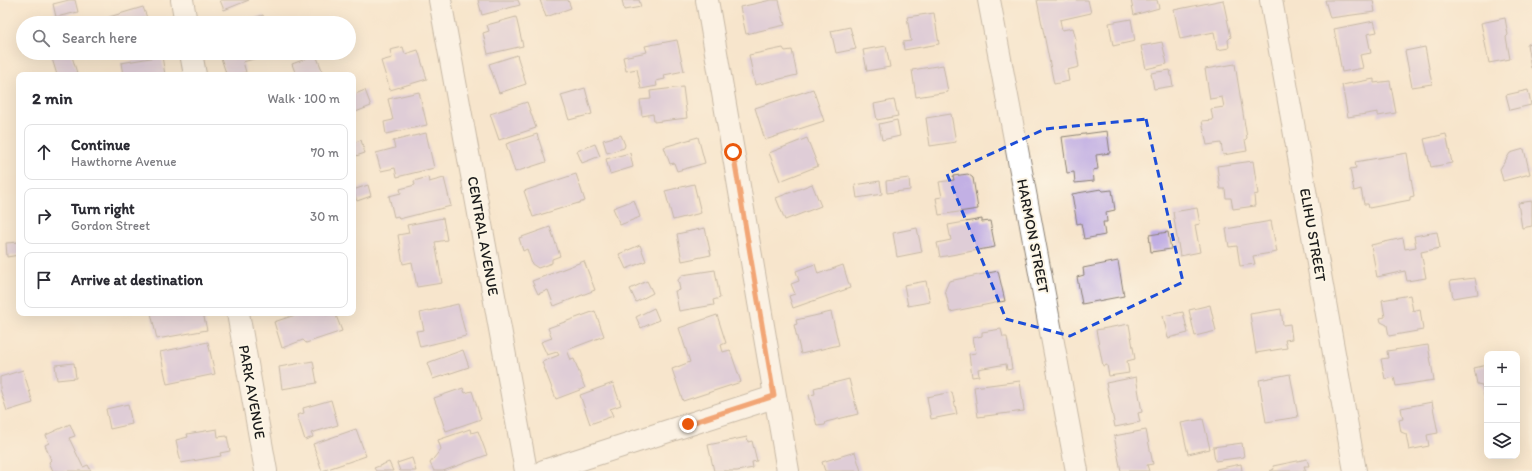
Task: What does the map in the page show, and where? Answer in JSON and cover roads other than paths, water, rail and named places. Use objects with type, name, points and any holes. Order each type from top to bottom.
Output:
[{"type":"street","points":[[182,0],[185,16]]},
{"type":"street","name":"CENTRAL AVENUE","points":[[440,0],[526,471]]},
{"type":"street","points":[[707,0],[788,471]]},
{"type":"street","name":"HARMON STREET","points":[[989,0],[1077,471]]},
{"type":"street","name":"ELIHU STREET","points":[[1271,0],[1355,471]]},
{"type":"street","points":[[192,60],[194,72]]},
{"type":"street","name":"PARK AVENUE","points":[[239,316],[266,471]]},
{"type":"street","points":[[544,471],[774,396]]}]
